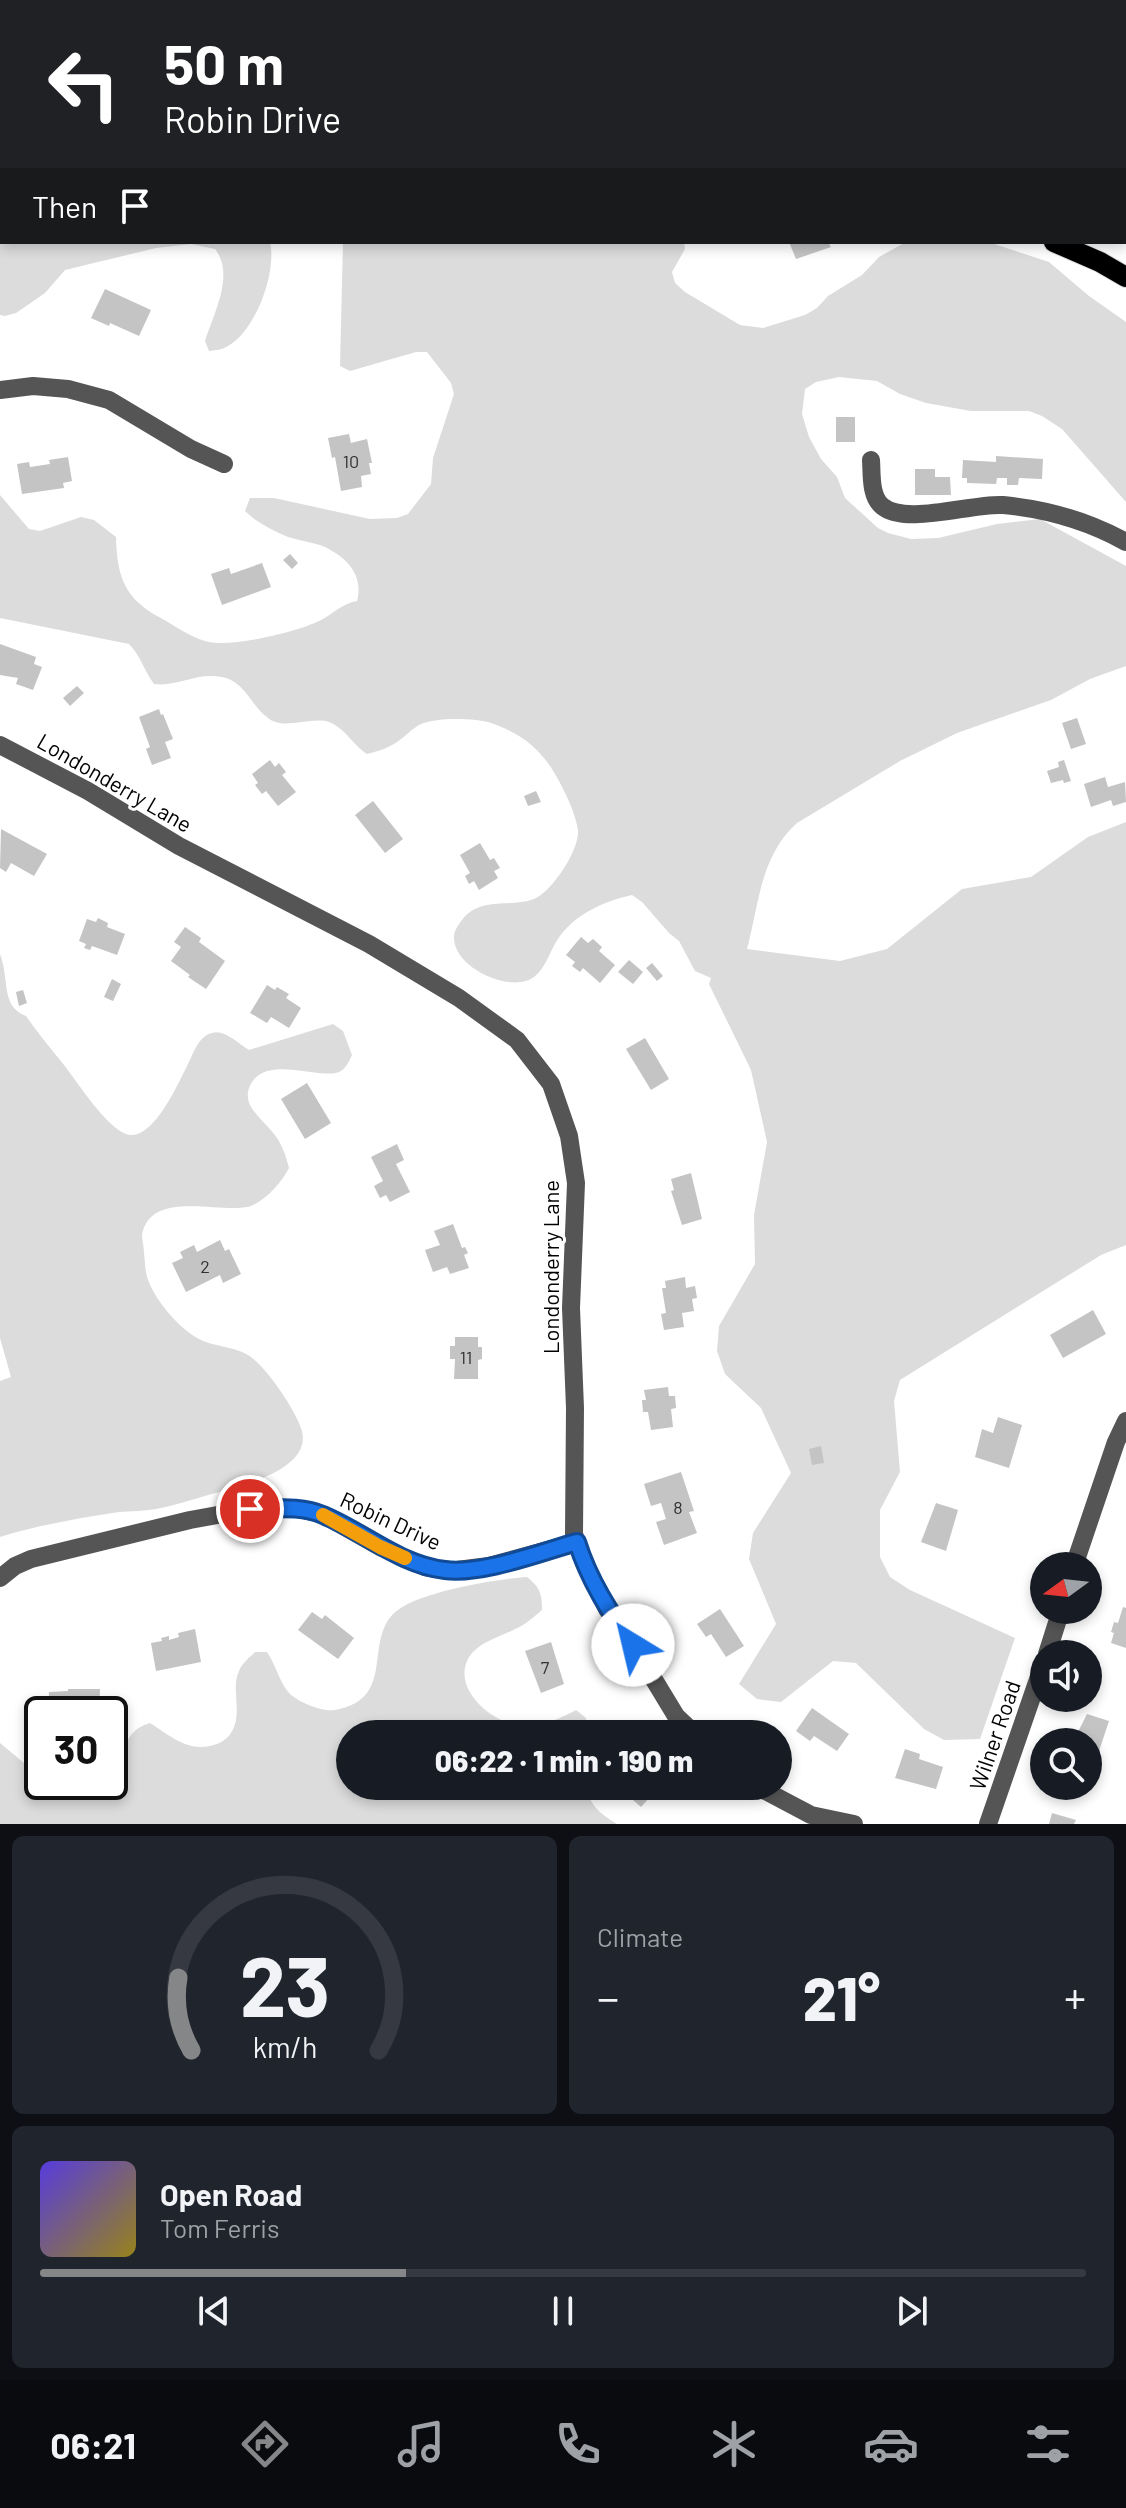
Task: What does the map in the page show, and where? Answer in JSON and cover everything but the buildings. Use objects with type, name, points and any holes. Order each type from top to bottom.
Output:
[{"type":"main road","points":[[1059,244],[1126,277]]},
{"type":"street","points":[[0,390],[33,386],[68,389],[109,400],[191,449],[224,464]]},
{"type":"street","points":[[871,460],[875,499],[883,508],[897,513],[917,514],[977,505],[1037,509],[1072,519],[1126,542]]},
{"type":"street","name":"Londonderry Lane","points":[[0,745],[66,779],[179,846],[369,944],[459,998],[517,1040],[551,1084],[569,1136],[576,1183],[571,1308],[575,1408],[574,1534],[584,1563],[607,1609],[680,1720]]},
{"type":"street","points":[[1079,1552],[1126,1421]]},
{"type":"street","name":"Robin Drive","points":[[0,1578],[31,1559],[190,1520],[250,1509],[294,1508],[322,1514],[380,1547],[425,1567],[449,1571],[489,1566],[577,1542]]},
{"type":"street","name":"Wilner Road","points":[[988,1824],[1030,1702]]},
{"type":"street","points":[[783,1800],[811,1815],[854,1824]]},
{"type":"shaded area","points":[[0,244],[191,244],[156,248],[65,270],[45,293],[16,313],[0,315]]},
{"type":"shaded area","points":[[191,244],[270,244],[271,254],[267,284],[247,327],[228,346],[209,351],[205,341],[223,282],[221,259],[215,249]]},
{"type":"shaded area","points":[[343,244],[684,244],[685,249],[672,272],[675,283],[740,325],[763,328],[817,308],[828,296],[862,275],[879,257],[902,244],[994,244],[1049,262],[1126,322],[1126,502],[1062,429],[1029,411],[971,411],[926,403],[900,394],[877,381],[839,377],[816,382],[805,389],[802,414],[809,437],[821,459],[837,477],[845,498],[878,528],[888,533],[911,539],[938,538],[997,524],[1040,519],[1126,566],[1126,666],[1090,679],[1051,700],[957,733],[900,761],[797,823],[775,850],[768,866],[747,949],[840,961],[887,949],[962,889],[1031,877],[1088,837],[1126,822],[1126,1245],[1101,1255],[900,1380],[894,1401],[900,1472],[880,1510],[880,1557],[890,1577],[910,1590],[1015,1638],[980,1739],[944,1740],[924,1729],[856,1663],[833,1661],[781,1702],[757,1699],[739,1684],[776,1624],[749,1559],[753,1533],[791,1473],[761,1408],[725,1374],[717,1351],[719,1326],[755,1264],[754,1215],[767,1142],[751,1070],[709,984],[711,978],[695,971],[679,941],[632,895],[602,905],[575,921],[560,936],[538,973],[524,981],[498,980],[485,975],[463,959],[456,948],[455,930],[469,913],[486,905],[534,899],[549,888],[570,858],[578,830],[575,816],[543,756],[528,742],[501,727],[484,721],[455,719],[419,725],[394,744],[367,754],[340,728],[329,722],[274,722],[237,684],[222,677],[204,676],[154,684],[129,644],[0,618],[0,495],[29,529],[40,531],[81,517],[94,520],[116,537],[121,575],[138,603],[182,631],[205,641],[229,643],[295,630],[357,601],[356,575],[347,562],[325,547],[288,537],[260,523],[245,511],[250,498],[274,498],[370,519],[397,518],[408,514],[431,484],[433,458],[454,394],[451,383],[427,352],[416,352],[350,371],[340,366]]},
{"type":"shaded area","points":[[0,954],[12,1006],[26,1016],[103,1115],[122,1132],[131,1135],[140,1133],[157,1118],[172,1096],[196,1046],[207,1035],[221,1033],[249,1050],[333,1024],[343,1031],[352,1055],[342,1070],[327,1074],[280,1069],[269,1071],[259,1075],[248,1090],[253,1110],[279,1142],[289,1168],[273,1190],[251,1206],[189,1206],[158,1212],[148,1221],[142,1235],[147,1277],[167,1311],[197,1338],[248,1355],[279,1388],[301,1428],[302,1443],[297,1455],[286,1466],[237,1487],[169,1506],[74,1519],[0,1537],[0,1381],[11,1377],[0,1338]]},
{"type":"shaded area","points":[[527,1577],[539,1591],[542,1610],[523,1625],[477,1648],[467,1661],[465,1672],[470,1692],[484,1709],[501,1720],[336,1720],[336,1800],[591,1800],[617,1824],[0,1824],[0,1743],[24,1763],[24,1800],[128,1800],[128,1740],[134,1732],[150,1723],[190,1745],[207,1747],[221,1742],[232,1731],[236,1720],[237,1677],[242,1665],[255,1652],[267,1652],[283,1685],[294,1697],[305,1704],[335,1710],[354,1704],[366,1695],[373,1683],[380,1641],[393,1614],[404,1606],[437,1593]]},
{"type":"shaded area","points":[[576,1710],[586,1720],[555,1720]]},
{"type":"slow traffic","points":[[323,1515],[405,1558]]},
{"type":"route","points":[[250,1509],[294,1508],[322,1514],[380,1547],[425,1567],[449,1571],[489,1566],[577,1542],[607,1609],[633,1645]]}]
